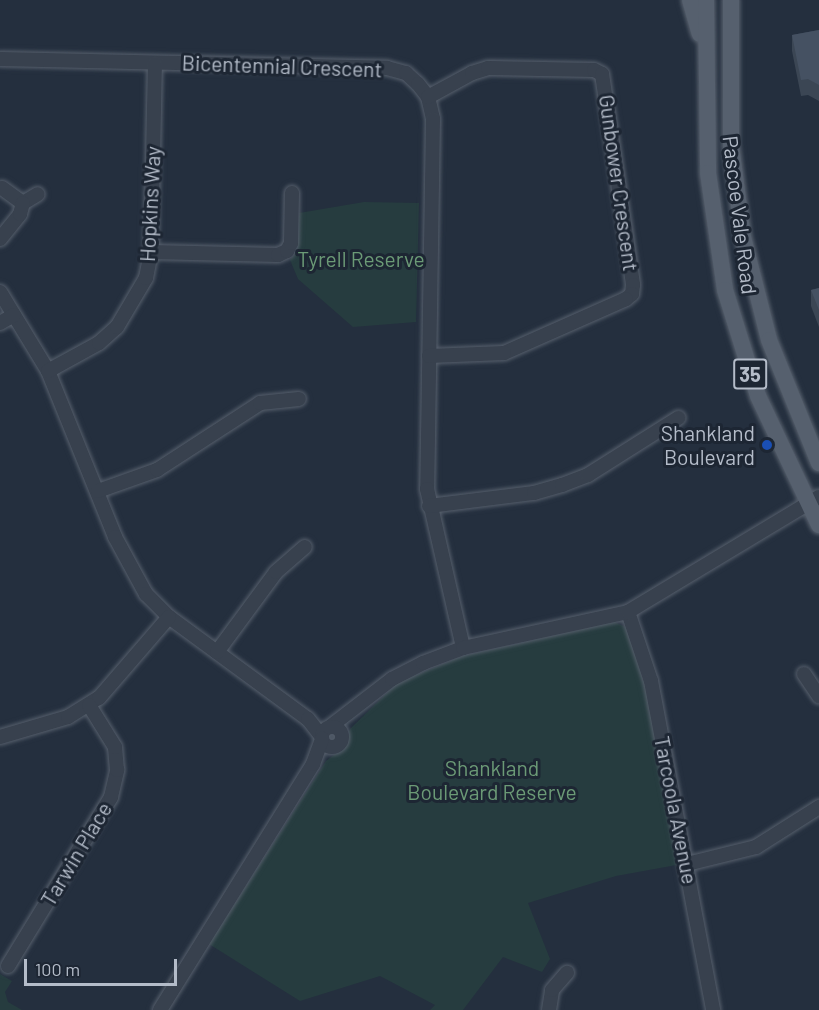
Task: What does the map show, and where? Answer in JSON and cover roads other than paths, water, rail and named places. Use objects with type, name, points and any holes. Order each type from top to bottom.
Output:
[{"type":"main road","points":[[690,0],[706,55]]},
{"type":"main road","name":"Pascoe Vale Road","points":[[706,0],[706,141],[716,236],[725,290],[745,361],[777,441],[813,500],[819,525]]},
{"type":"main road","name":"Pascoe Vale Road","points":[[735,3],[732,145],[739,213],[769,340],[819,463]]},
{"type":"main road","points":[[716,236],[727,219],[739,213]]},
{"type":"street","name":"Bicentennial Crescent","points":[[0,59],[387,68],[406,73],[428,98]]},
{"type":"street","name":"Hopkins Way","points":[[48,371],[99,343],[117,327],[146,278],[151,252],[155,63]]},
{"type":"street","name":"Gunbower Crescent","points":[[428,98],[472,73],[488,68],[594,70],[602,74],[633,285],[632,294],[626,299],[504,353],[429,356]]},
{"type":"street","points":[[428,98],[433,118],[429,506],[462,648]]},
{"type":"street","points":[[2,188],[23,203]]},
{"type":"street","points":[[0,239],[10,230],[23,203],[38,194]]},
{"type":"street","points":[[151,252],[278,255],[287,251],[291,243],[292,194]]},
{"type":"street","points":[[0,292],[48,371],[132,575],[169,618],[330,735]]},
{"type":"street","points":[[0,323],[14,315]]},
{"type":"street","points":[[98,491],[157,470],[261,403],[300,399]]},
{"type":"street","points":[[429,506],[534,493],[562,485],[588,475],[678,418]]},
{"type":"street","points":[[166,1008],[330,735],[363,700],[423,663],[462,648],[628,612],[813,500]]},
{"type":"street","points":[[217,652],[276,572],[305,547]]},
{"type":"street","name":"Tarcoola Avenue","points":[[628,612],[651,681],[713,1010]]},
{"type":"street","points":[[0,737],[68,717],[90,705],[112,687],[169,618]]},
{"type":"street","points":[[803,671],[819,696]]},
{"type":"street","name":"Tarwin Place","points":[[8,966],[111,797],[117,770],[115,747],[90,705]]},
{"type":"street","points":[[687,864],[756,847],[819,807]]},
{"type":"street","points":[[549,1010],[552,990],[569,972]]},
{"type":"place","name":"Shankland Boulevard","points":[[767,445]]},
{"type":"park label","name":"Tyrell Reserve","points":[[361,259]]},
{"type":"park label","name":"Shankland Boulevard Reserve","points":[[492,780]]}]
